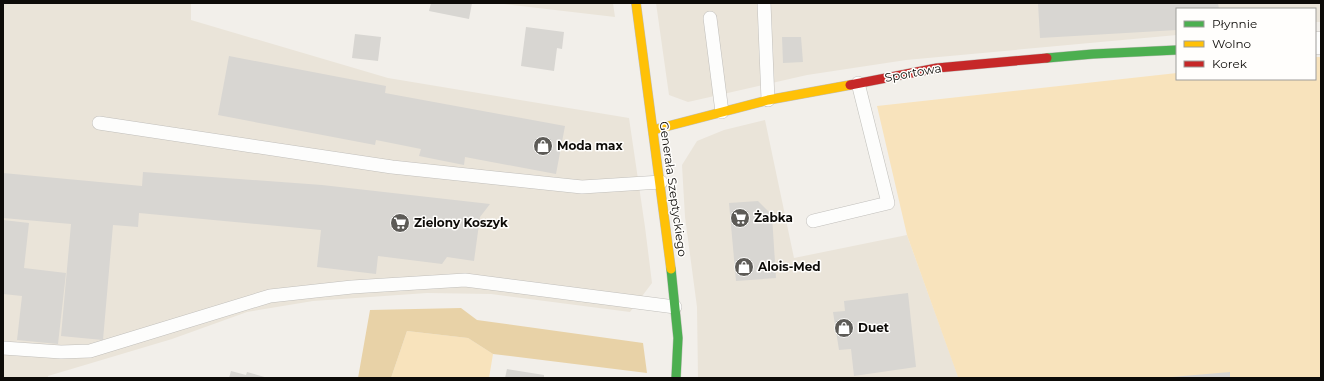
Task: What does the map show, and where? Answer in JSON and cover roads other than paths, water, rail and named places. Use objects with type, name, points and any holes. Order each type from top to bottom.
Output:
[{"type":"street","name":"Generała Szeptyckiego","points":[[636,3],[669,244],[678,338],[676,378]]},
{"type":"street","name":"Sportowa","points":[[653,130],[768,100],[937,68],[1093,54],[1176,50]]},
{"type":"lane","points":[[764,3],[768,100]]},
{"type":"lane","points":[[710,18],[722,112]]},
{"type":"lane","points":[[813,221],[888,203],[858,83]]},
{"type":"lane","points":[[99,123],[392,166],[582,187],[661,182]]},
{"type":"lane","points":[[3,348],[61,352],[90,351],[270,296],[359,286],[465,280],[675,307]]},
{"type":"place","name":"Moda max","points":[[543,146]]},
{"type":"place","name":"Żabka","points":[[740,218]]},
{"type":"place","name":"Zielony Koszyk","points":[[400,223]]},
{"type":"place","name":"Alois-Med","points":[[744,267]]},
{"type":"place","name":"Duet","points":[[844,328]]}]
